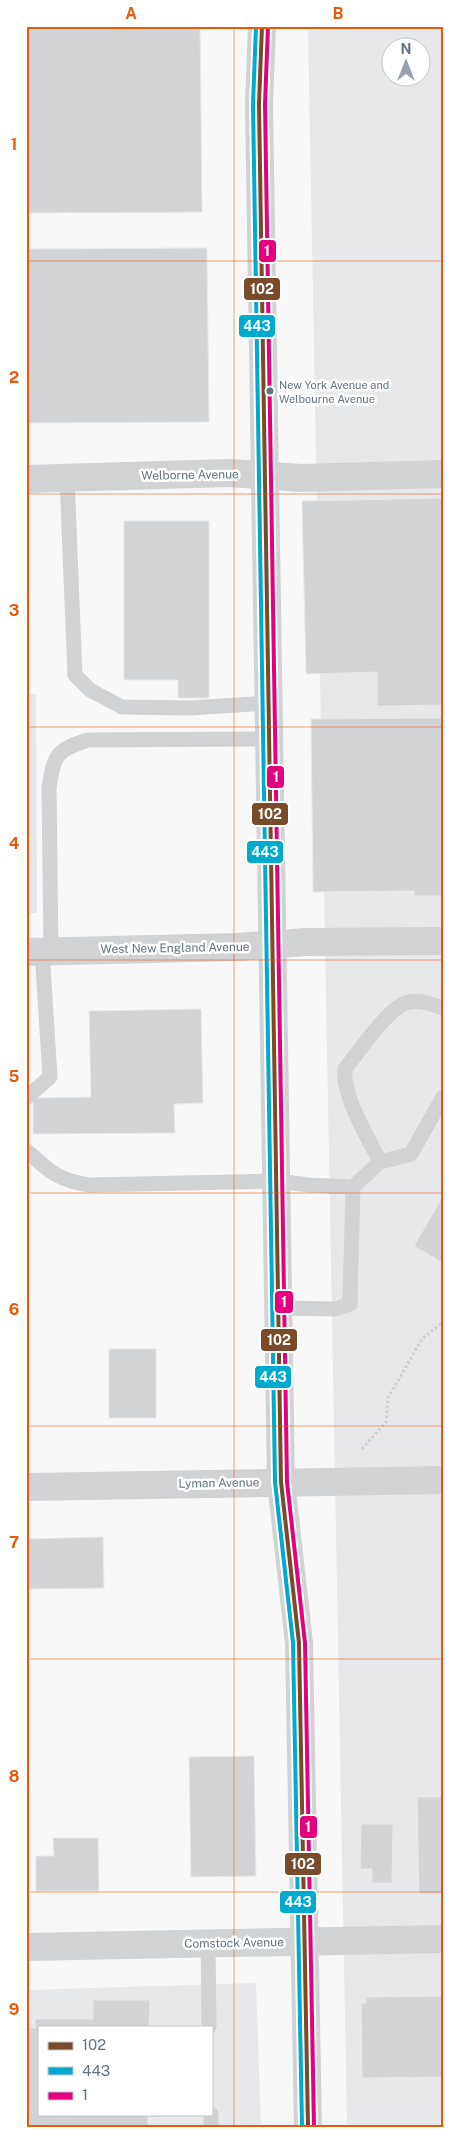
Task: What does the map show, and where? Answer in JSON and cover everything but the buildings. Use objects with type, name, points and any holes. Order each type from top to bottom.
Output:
[{"type":"street","points":[[262,26],[259,104],[281,1482],[299,1643],[308,2127]]},
{"type":"street","name":"Welborne Avenue","points":[[26,479],[229,473],[301,478],[443,474]]},
{"type":"street","name":"West New England Avenue","points":[[40,951],[272,945],[306,942],[443,941]]},
{"type":"street","name":"Lyman Avenue","points":[[26,1487],[443,1480]]},
{"type":"street","name":"Comstock Avenue","points":[[26,1947],[443,1939]]},
{"type":"lane","points":[[67,478],[75,675],[90,690],[122,707],[190,708],[268,703]]},
{"type":"lane","points":[[26,1098],[50,1077],[40,951],[49,788],[53,765],[65,747],[88,740],[268,738]]},
{"type":"lane","points":[[380,1162],[344,1080],[346,1069],[394,1009],[406,1002],[420,1001],[443,1008]]},
{"type":"lane","points":[[26,1150],[53,1175],[89,1185],[276,1181],[353,1187],[380,1162],[411,1154],[443,1097]]},
{"type":"lane","points":[[278,1308],[335,1309],[350,1304],[353,1187]]},
{"type":"lane","points":[[208,1943],[209,2026]]},
{"type":"path","points":[[362,1449],[386,1422],[388,1398],[422,1339],[443,1322]]},
{"type":"shaded area","points":[[308,26],[443,26],[443,2127],[347,2127]]},
{"type":"shaded area","points":[[26,694],[36,694],[37,913],[26,913]]},
{"type":"shaded area","points":[[256,1983],[261,2127],[26,2127],[26,1990]]},
{"type":"transit line","name":"443","points":[[256,26],[253,104],[275,1482],[293,1643],[302,2127]]},
{"type":"transit line","name":"102","points":[[262,26],[259,104],[281,1482],[299,1643],[308,2127]]},
{"type":"transit line","name":"1","points":[[268,26],[265,104],[287,1482],[305,1643],[314,2127]]},
{"type":"place","name":"New York Avenue and Welbourne Avenue","points":[[270,391]]}]
